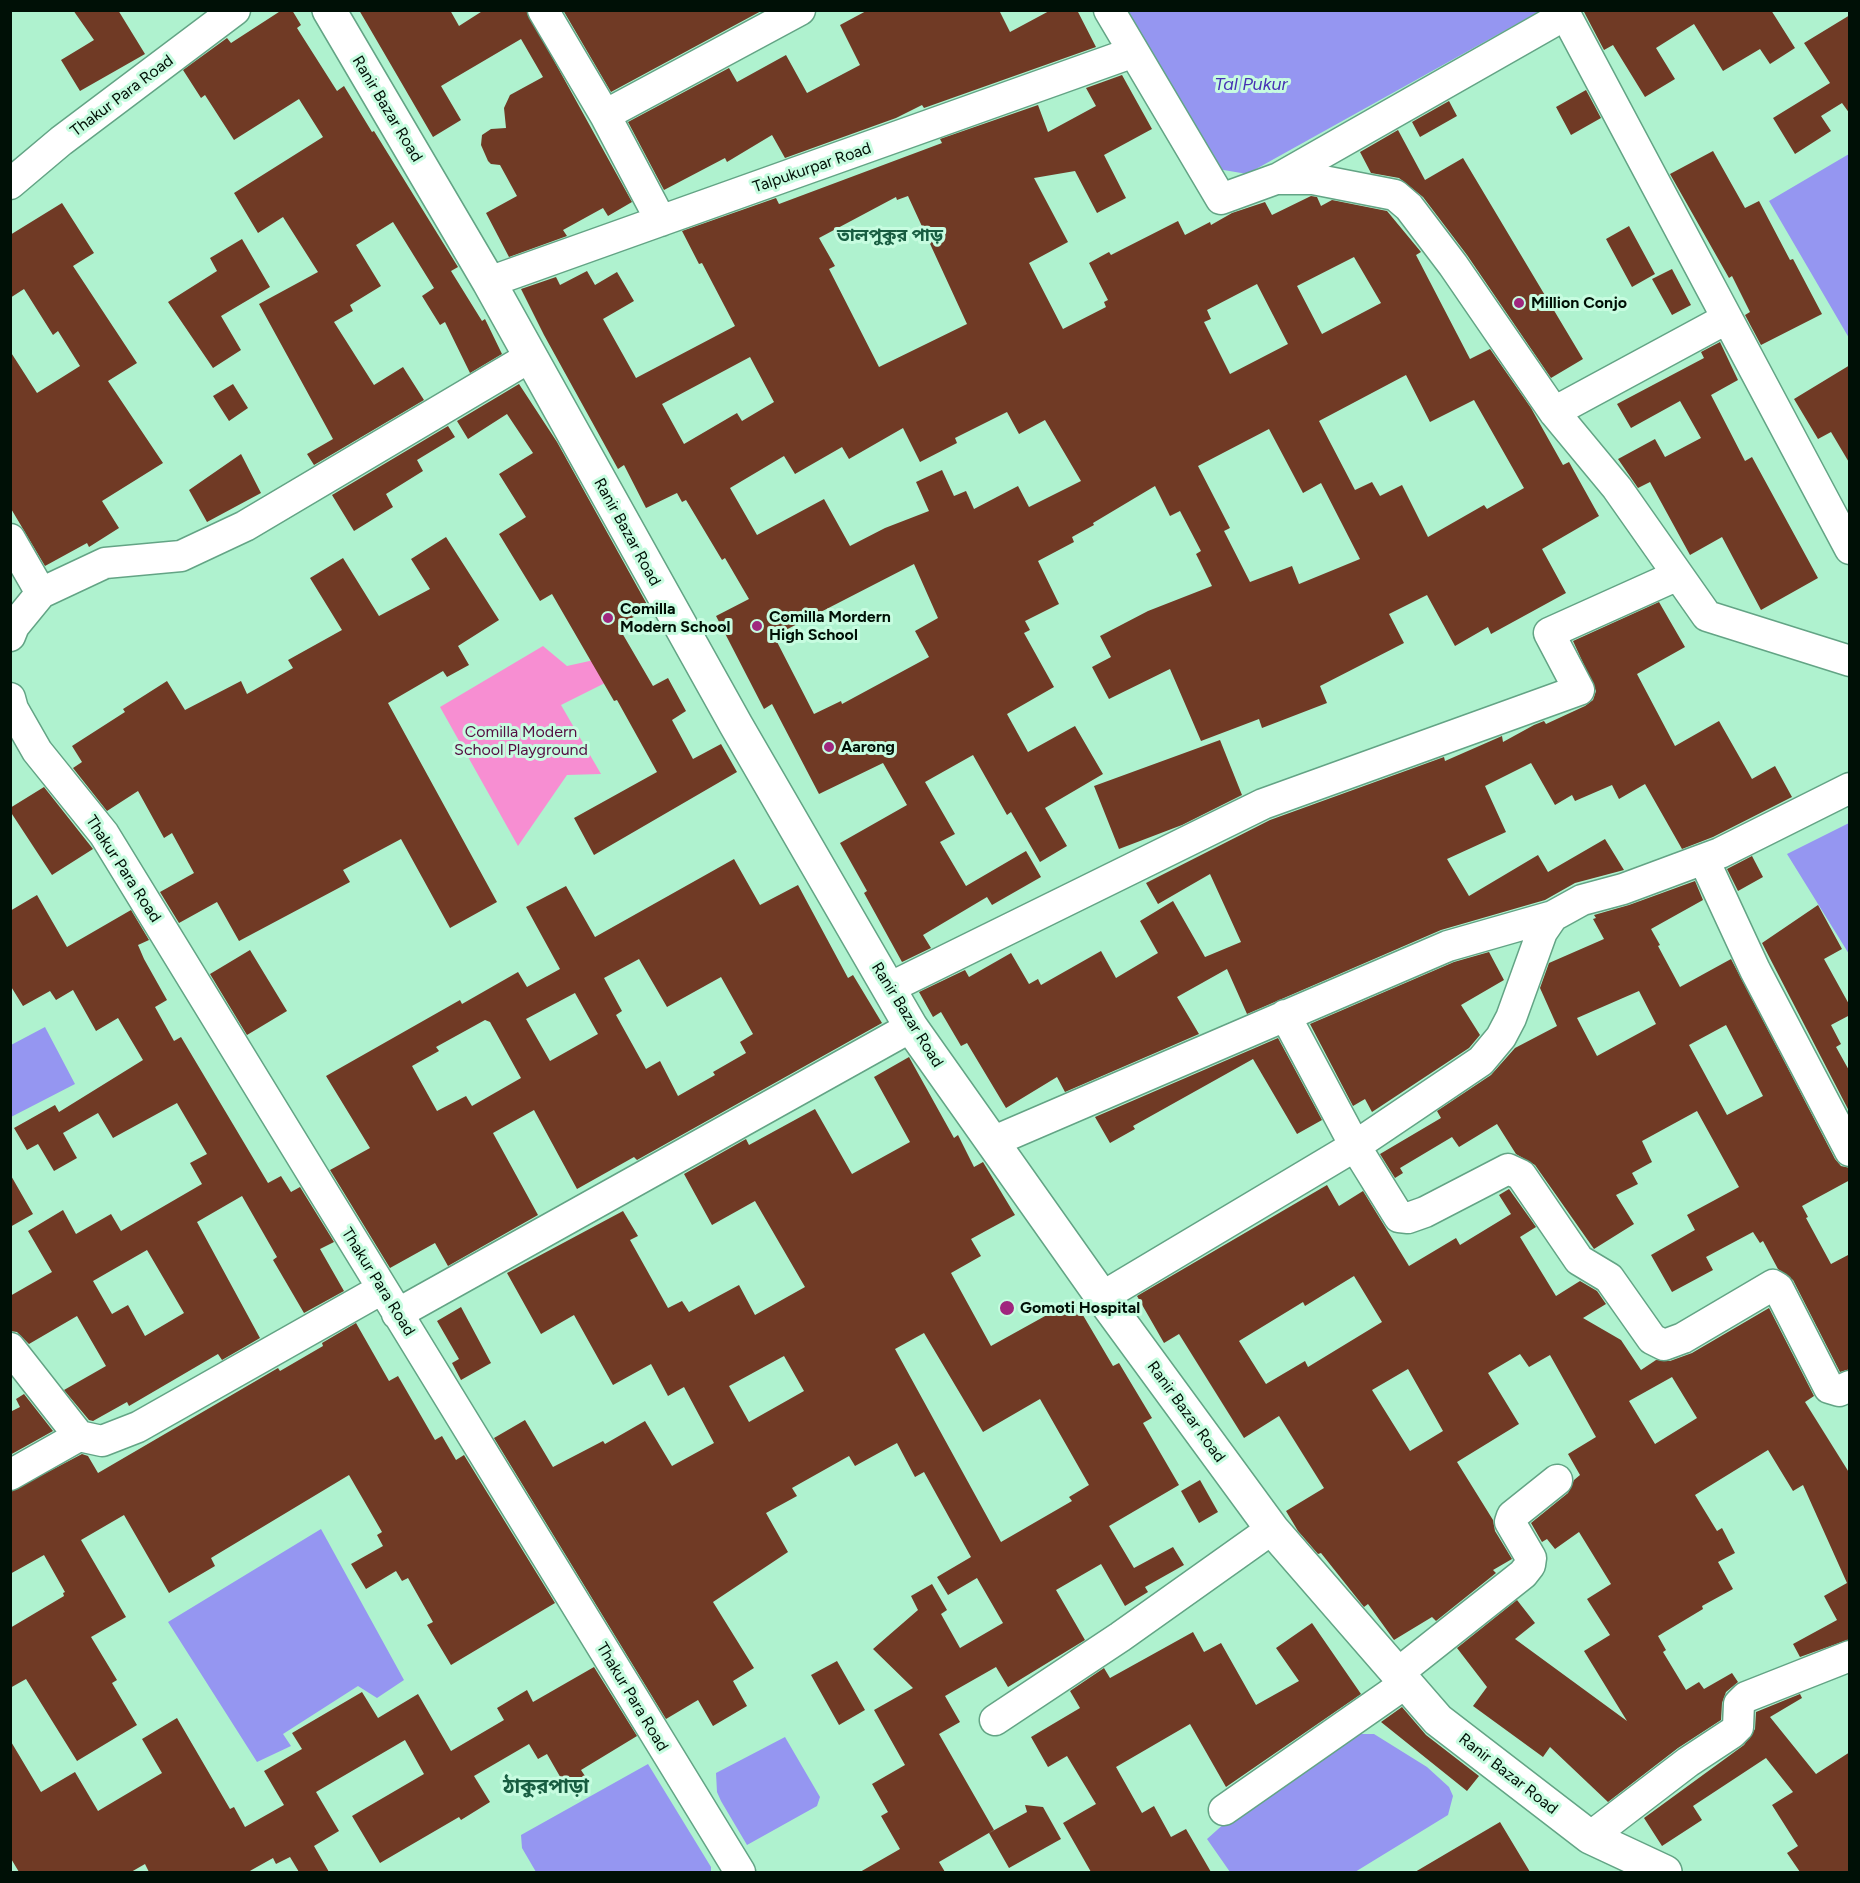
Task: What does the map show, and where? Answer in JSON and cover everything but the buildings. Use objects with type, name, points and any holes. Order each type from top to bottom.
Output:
[{"type":"main road","name":"Ranir Bazar Road","points":[[329,10],[489,282],[724,704],[911,1027],[1102,1297],[1272,1529],[1438,1720],[1590,1837],[1665,1872]]},
{"type":"street","name":"Thakur Para Road","points":[[10,184],[61,141],[235,10]]},
{"type":"street","points":[[543,10],[605,115],[662,221]]},
{"type":"street","points":[[605,115],[800,10]]},
{"type":"street","points":[[1108,10],[1221,199],[1276,179],[1551,23],[1561,10],[1850,549]]},
{"type":"street","name":"Talpukurpar Road","points":[[489,282],[1134,52]]},
{"type":"street","points":[[1276,179],[1313,179],[1395,195],[1409,207],[1554,412],[1617,488],[1707,616],[1850,661]]},
{"type":"street","points":[[1554,412],[1726,319]]},
{"type":"street","points":[[10,636],[14,626],[41,593],[105,563],[181,556],[245,526],[530,357]]},
{"type":"street","points":[[10,539],[41,593]]},
{"type":"street","points":[[889,988],[1263,804],[1579,690],[1549,633],[1678,574]]},
{"type":"street","name":"Thakur Para Road","points":[[10,698],[13,709],[37,751],[104,834],[740,1872]]},
{"type":"street","points":[[992,1142],[1448,946],[1553,915],[1582,900],[1704,860],[1850,788]]},
{"type":"street","points":[[1704,860],[1755,970],[1850,1151]]},
{"type":"street","points":[[1102,1297],[1355,1146],[1481,1062],[1506,1028],[1542,932],[1553,915]]},
{"type":"street","points":[[1286,1015],[1355,1146],[1399,1217],[1408,1218],[1425,1212],[1508,1169],[1521,1175],[1579,1260],[1609,1278],[1652,1339],[1664,1345],[1683,1338],[1773,1285],[1778,1288],[1829,1388],[1839,1391],[1850,1386]]},
{"type":"street","points":[[10,1348],[79,1436],[102,1441],[138,1427],[390,1302],[911,1027]]},
{"type":"street","points":[[10,1475],[79,1436]]},
{"type":"street","points":[[1224,1810],[1402,1678],[1523,1574],[1530,1565],[1531,1558],[1513,1532],[1510,1522],[1512,1516],[1557,1480]]},
{"type":"street","points":[[995,1720],[1120,1637],[1272,1529]]},
{"type":"street","points":[[1590,1837],[1688,1762],[1732,1733],[1738,1727],[1739,1704],[1746,1697],[1850,1656]]},
{"type":"green space","name":"Comilla Modern School Playground","points":[[543,646],[567,666],[594,660],[605,683],[561,705],[601,774],[567,775],[518,846],[440,707]]},
{"type":"water","name":"Tal Pukur","points":[[1124,11],[1540,11],[1247,174],[1212,168]]},
{"type":"water","points":[[1849,154],[1849,338],[1769,201]]},
{"type":"water","points":[[1849,823],[1849,954],[1787,854]]},
{"type":"water","points":[[45,1027],[75,1084],[11,1117],[11,1045]]},
{"type":"water","points":[[321,1529],[404,1680],[377,1698],[358,1686],[283,1734],[291,1746],[257,1762],[168,1622]]},
{"type":"water","points":[[1360,1734],[1374,1734],[1427,1767],[1449,1787],[1453,1796],[1448,1815],[1355,1872],[1230,1872],[1207,1839],[1226,1822]]},
{"type":"water","points":[[785,1737],[820,1797],[817,1806],[747,1845],[717,1792],[716,1773]]},
{"type":"water","points":[[648,1764],[711,1867],[711,1872],[536,1872],[522,1848],[521,1835]]},
{"type":"place","name":"Million Conjo","points":[[1519,303]]},
{"type":"place","name":"Comilla Modern School","points":[[608,618]]},
{"type":"place","name":"Comilla Mordern High School","points":[[757,626]]},
{"type":"place","name":"Aarong","points":[[829,747]]},
{"type":"place","name":"Gomoti Hospital","points":[[1007,1308]]},
{"type":"district","name":"তালপুকুর পাড়","points":[[890,236]]},
{"type":"district","name":"ঠাকুরপাড়া","points":[[546,1787]]}]
